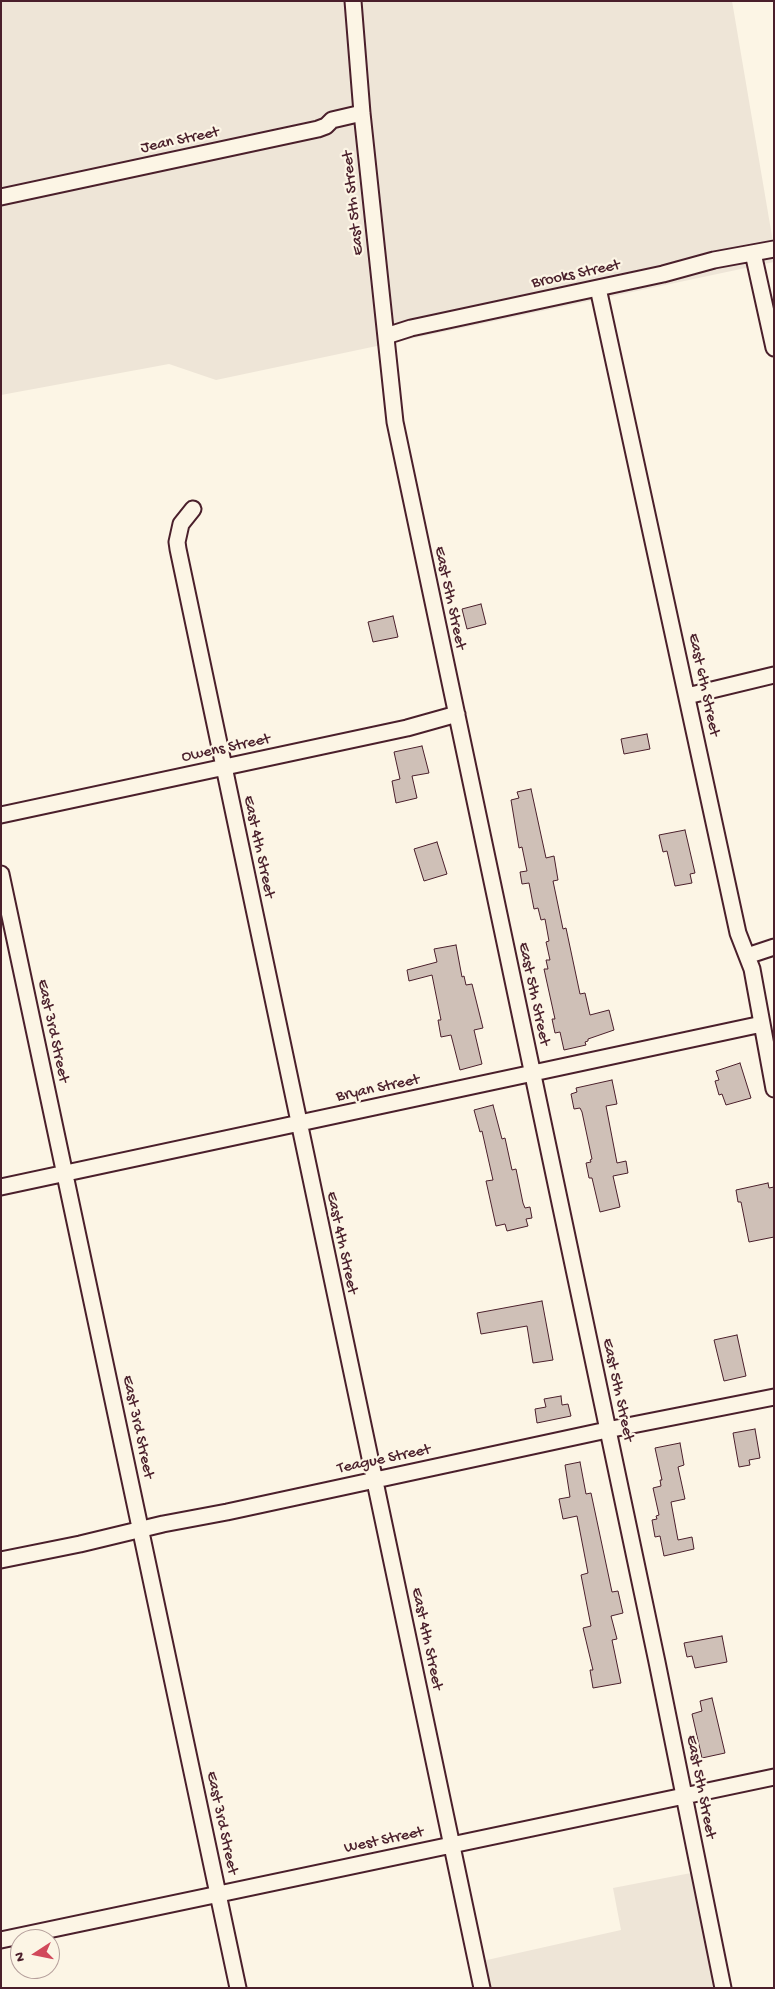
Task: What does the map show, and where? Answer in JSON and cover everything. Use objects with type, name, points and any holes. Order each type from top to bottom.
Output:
[{"type":"street","name":"East 5th Street","points":[[352,1],[362,114],[395,422],[657,1662],[723,1988]]},
{"type":"street","name":"Jean Street","points":[[1,196],[318,129],[326,126],[332,120],[362,114]]},
{"type":"street","name":"Brooks Street","points":[[386,336],[411,328],[598,288],[714,260],[774,249]]},
{"type":"street","points":[[753,253],[774,348]]},
{"type":"street","name":"East 6th Street","points":[[598,288],[738,932],[752,969],[774,1088]]},
{"type":"street","name":"East 4th Street","points":[[193,509],[181,524],[177,542],[178,549],[482,1988]]},
{"type":"street","points":[[687,696],[774,675]]},
{"type":"street","name":"Owens Street","points":[[1,815],[407,728],[457,714]]},
{"type":"street","name":"East 3rd Street","points":[[1,874],[238,1988]]},
{"type":"street","points":[[747,956],[774,946]]},
{"type":"street","name":"Bryan Street","points":[[1,1187],[762,1024]]},
{"type":"street","name":"Teague Street","points":[[1,1560],[607,1430],[774,1397]]},
{"type":"street","name":"West Street","points":[[1,1940],[774,1777]]},
{"type":"shaded area","points":[[1,1],[732,1],[774,248],[774,262],[216,380],[169,364],[1,395]]},
{"type":"shaded area","points":[[691,1873],[714,1988],[474,1988],[469,1964],[621,1930],[613,1888]]},
{"type":"building","points":[[481,604],[486,624],[467,629],[462,609]]},
{"type":"building","points":[[393,616],[398,637],[373,642],[368,622]]},
{"type":"building","points":[[647,734],[650,749],[624,754],[621,739]]},
{"type":"building","points":[[422,746],[429,773],[412,776],[417,798],[396,803],[392,781],[400,779],[394,752]]},
{"type":"building","points":[[531,789],[546,858],[554,856],[558,880],[553,881],[563,929],[566,928],[580,994],[585,993],[590,1015],[609,1010],[614,1030],[588,1039],[585,1042],[586,1045],[564,1050],[560,1032],[555,1033],[552,1019],[555,1019],[544,969],[548,969],[546,960],[550,960],[546,942],[549,941],[545,919],[541,920],[538,908],[534,909],[529,883],[522,884],[520,872],[527,871],[522,847],[519,848],[511,800],[519,798],[517,792]]},
{"type":"building","points":[[685,830],[695,873],[690,874],[692,883],[675,886],[667,851],[663,852],[659,835]]},
{"type":"building","points":[[437,842],[447,874],[424,881],[414,849]]},
{"type":"building","points":[[456,945],[462,977],[464,976],[466,985],[472,984],[483,1028],[474,1030],[482,1064],[460,1070],[451,1035],[441,1037],[438,1020],[441,1020],[432,975],[409,981],[407,970],[437,962],[434,949]]},
{"type":"building","points":[[740,1063],[751,1098],[726,1105],[722,1094],[719,1095],[715,1081],[719,1080],[716,1071]]},
{"type":"building","points":[[612,1080],[617,1104],[606,1106],[617,1163],[626,1161],[628,1173],[613,1176],[620,1207],[600,1212],[592,1178],[589,1178],[586,1163],[591,1162],[590,1160],[592,1159],[582,1112],[580,1108],[574,1109],[571,1094],[577,1092],[576,1088]]},
{"type":"building","points":[[493,1105],[502,1139],[505,1138],[512,1170],[516,1169],[523,1203],[525,1208],[530,1207],[532,1218],[526,1219],[528,1226],[507,1231],[505,1224],[496,1226],[486,1181],[493,1180],[482,1131],[480,1132],[474,1110]]},
{"type":"building","points":[[768,1183],[769,1188],[774,1187],[774,1237],[749,1242],[741,1202],[738,1202],[736,1190]]},
{"type":"building","points":[[542,1301],[553,1360],[533,1363],[527,1326],[481,1334],[477,1313]]},
{"type":"building","points":[[737,1335],[746,1376],[724,1381],[714,1340]]},
{"type":"building","points":[[561,1396],[562,1405],[568,1404],[571,1416],[537,1423],[535,1409],[546,1407],[544,1399]]},
{"type":"building","points":[[755,1429],[760,1458],[749,1460],[750,1465],[739,1467],[733,1433]]},
{"type":"building","points":[[680,1443],[684,1465],[678,1467],[685,1499],[671,1502],[678,1540],[692,1537],[694,1549],[664,1556],[660,1536],[655,1537],[652,1520],[657,1519],[656,1516],[659,1515],[653,1488],[661,1486],[660,1480],[662,1480],[655,1448]]},
{"type":"building","points":[[580,1462],[586,1494],[591,1493],[612,1592],[618,1591],[623,1613],[611,1616],[617,1639],[612,1640],[621,1683],[593,1688],[590,1670],[593,1670],[583,1628],[591,1626],[581,1575],[588,1573],[577,1516],[563,1519],[559,1499],[570,1497],[565,1465]]},
{"type":"building","points":[[722,1636],[727,1662],[695,1668],[692,1656],[687,1657],[684,1643]]},
{"type":"building","points":[[712,1698],[725,1753],[702,1758],[692,1714],[702,1711],[700,1701]]}]
